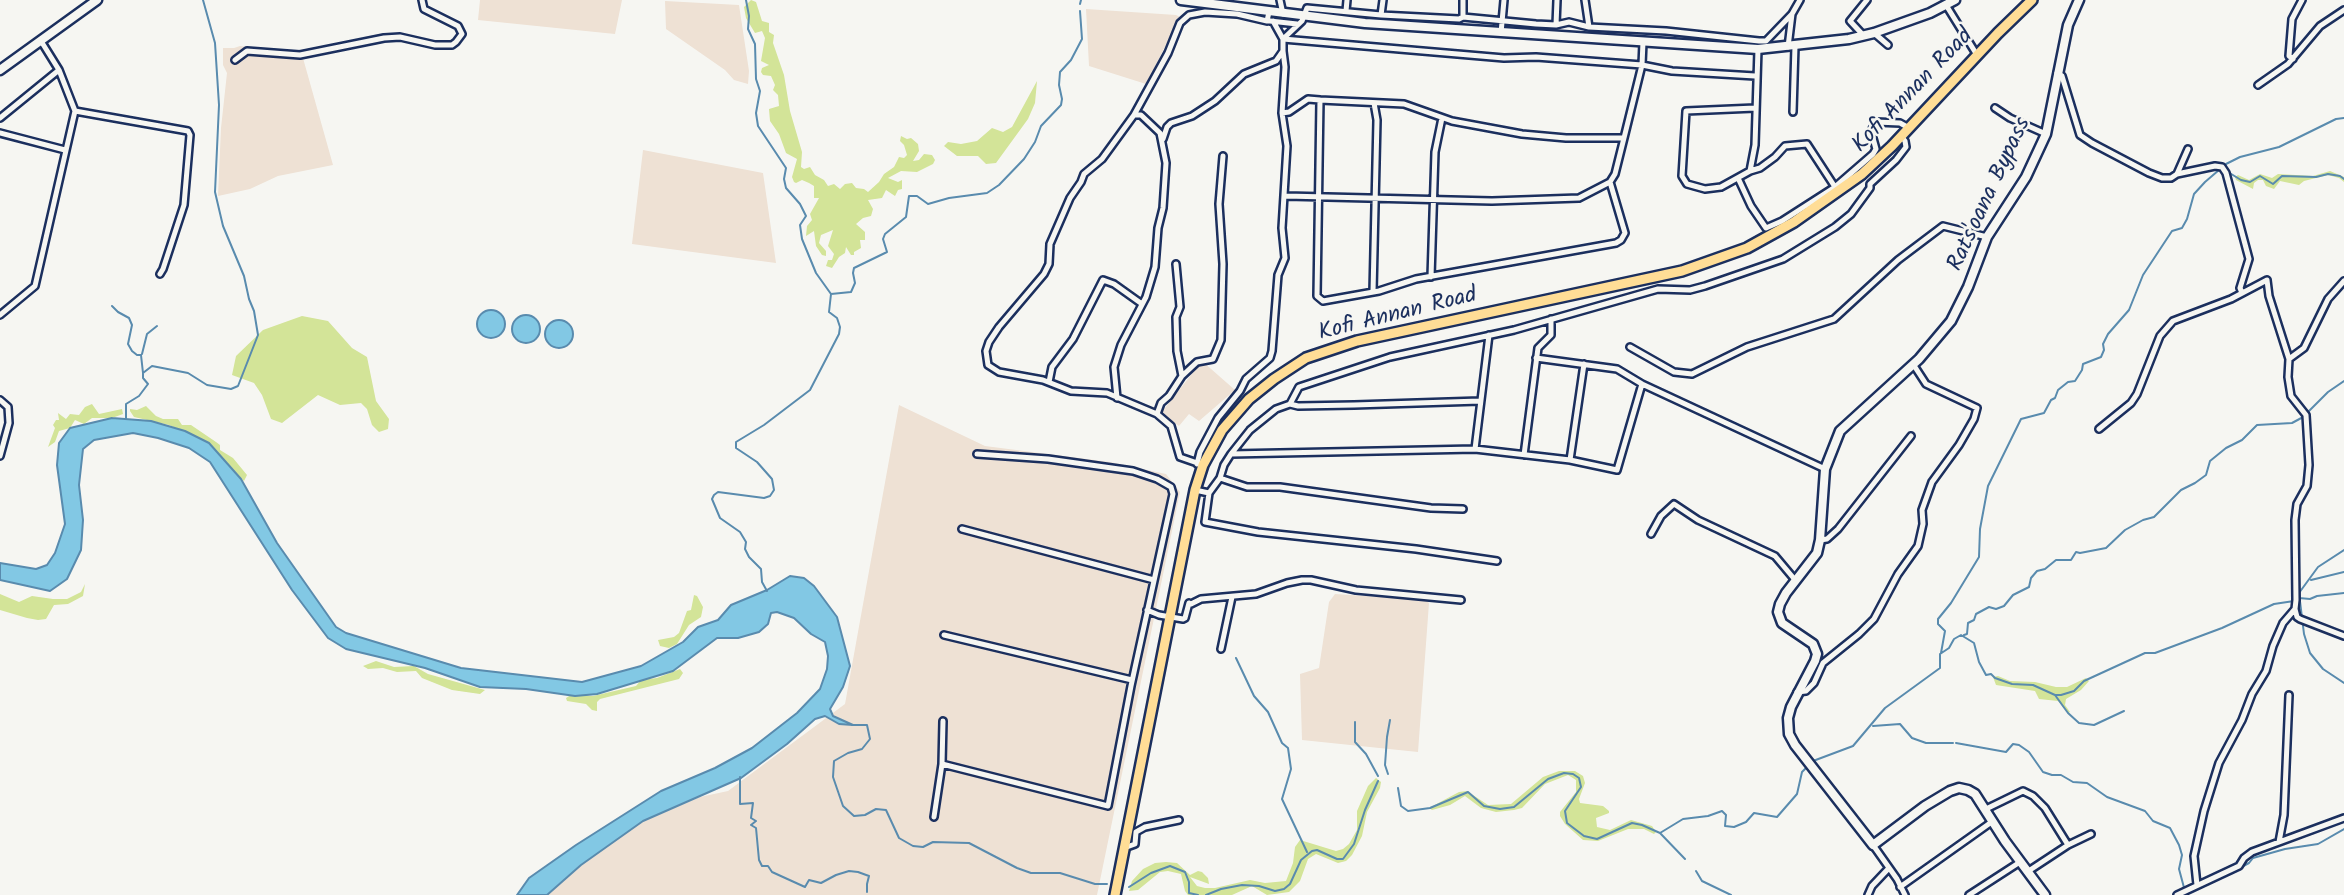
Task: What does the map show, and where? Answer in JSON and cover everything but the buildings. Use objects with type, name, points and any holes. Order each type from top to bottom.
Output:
[{"type":"main road","name":"Kofi Annan Road","points":[[1998,33],[2025,0]]},
{"type":"main road","name":"Kofi Annan Road","points":[[1115,895],[1200,465],[1222,430],[1249,399],[1273,379],[1306,358],[1357,341],[1682,271],[1747,248],[1794,222],[1862,174],[2032,0]]},
{"type":"street","points":[[0,70],[97,0]]},
{"type":"street","points":[[235,60],[247,51],[300,55],[384,38],[400,37],[435,45],[452,45],[462,34],[458,26],[424,9],[422,0]]},
{"type":"street","points":[[1181,0],[1297,24]]},
{"type":"street","points":[[1280,0],[1283,14]]},
{"type":"street","points":[[1346,11],[1347,0]]},
{"type":"street","points":[[1381,15],[1383,0]]},
{"type":"street","points":[[1463,0],[1463,17]]},
{"type":"street","points":[[1501,33],[1504,0]]},
{"type":"street","points":[[1556,25],[1557,0]]},
{"type":"street","points":[[1585,0],[1589,27]]},
{"type":"street","points":[[1283,39],[1304,17],[1307,8],[1556,25],[1569,22],[1589,27],[1766,41],[1793,14],[1800,0]]},
{"type":"street","points":[[1863,35],[1850,21],[1867,0]]},
{"type":"street","points":[[1270,18],[1283,39],[1286,67],[1282,113],[1287,140],[1286,196],[1282,228],[1285,258],[1278,275],[1270,359],[1246,379],[1240,391],[1222,411],[1200,452],[1200,465],[1180,457],[1171,426],[1157,414],[1107,393],[1071,391],[1049,382],[995,370],[986,360],[987,346],[1008,315],[1034,288],[1048,268],[1052,239],[1084,174],[1102,159],[1134,115],[1168,53],[1180,23],[1189,15],[1205,12],[1270,18],[1283,14],[1365,23],[1758,49],[1792,47],[1874,33],[1905,23],[1955,0]]},
{"type":"street","points":[[2293,59],[2289,56],[2292,19],[2302,0]]},
{"type":"street","name":"Rats'oana Bypass","points":[[1873,845],[1789,734],[1788,718],[1797,692],[1811,671],[1817,654],[1813,644],[1779,620],[1780,604],[1816,553],[1820,540],[1825,468],[1840,431],[1913,364],[1951,321],[1987,237],[2026,177],[2046,134],[2068,25],[2077,1]]},
{"type":"street","points":[[1946,5],[1977,55]]},
{"type":"street","points":[[2258,85],[2293,59],[2320,26],[2344,10]]},
{"type":"street","points":[[1793,14],[1793,112]]},
{"type":"street","points":[[1874,33],[1888,45]]},
{"type":"street","points":[[1283,39],[1504,58],[1536,57],[1642,65],[1672,71],[1755,76]]},
{"type":"street","points":[[0,316],[35,286],[75,111],[59,70],[41,41]]},
{"type":"street","points":[[1286,196],[1492,201],[1578,198],[1609,182],[1615,174],[1642,65],[1643,42]]},
{"type":"street","points":[[1750,170],[1754,159],[1758,49]]},
{"type":"street","points":[[1117,398],[1114,367],[1155,267],[1166,163],[1163,139],[1167,127],[1192,116],[1215,101],[1244,74],[1276,61],[1283,51]]},
{"type":"street","points":[[0,118],[59,70]]},
{"type":"street","points":[[2057,73],[2062,76],[2080,135],[2162,178],[2222,167],[2226,173],[2249,259],[2240,288],[2242,293]]},
{"type":"street","points":[[1282,113],[1289,112],[1308,99],[1404,104],[1442,118],[1522,134],[1566,138],[1623,138]]},
{"type":"street","points":[[1320,100],[1317,296],[1323,301],[1373,292],[1416,279],[1616,243],[1622,240],[1625,233],[1609,182]]},
{"type":"street","points":[[1373,292],[1377,120],[1374,103]]},
{"type":"street","points":[[1755,108],[1686,111],[1683,181],[1705,189],[1721,187],[1750,170],[1760,168],[1785,146],[1807,144],[1835,187]]},
{"type":"street","points":[[1995,108],[2046,134]]},
{"type":"street","points":[[75,111],[188,131],[190,135],[184,205],[160,274]]},
{"type":"street","points":[[1134,115],[1153,124],[1163,139]]},
{"type":"street","points":[[1431,277],[1435,152],[1442,118]]},
{"type":"street","points":[[1738,178],[1751,206],[1766,228],[1782,221],[1835,187],[1873,154],[1877,149],[1871,131],[1876,122],[1900,122],[1909,128]]},
{"type":"street","points":[[0,133],[65,150]]},
{"type":"street","points":[[1290,404],[1299,387],[1390,357],[1489,335],[1658,289],[1690,290],[1783,259],[1851,214],[1870,188],[1870,184],[1906,147],[1901,136]]},
{"type":"street","points":[[2177,174],[2188,149]]},
{"type":"street","points":[[1157,414],[1161,403],[1182,376],[1197,362],[1213,359],[1221,340],[1223,264],[1219,204],[1223,156]]},
{"type":"street","points":[[1630,347],[1674,372],[1692,374],[1746,347],[1834,319],[1898,260],[1943,226],[1987,237]]},
{"type":"street","points":[[1176,264],[1180,307],[1175,320],[1182,376]]},
{"type":"street","points":[[1049,382],[1052,367],[1073,339],[1103,280],[1114,284],[1142,304]]},
{"type":"street","points":[[2099,429],[2131,403],[2137,394],[2165,328],[2173,321],[2267,280],[2269,296],[2290,359],[2288,377],[2291,396],[2306,415],[2309,466],[2307,486],[2297,504],[2295,520],[2295,609],[2300,619],[2344,636]]},
{"type":"street","points":[[2290,359],[2304,348],[2328,299],[2344,281]]},
{"type":"street","points":[[1524,455],[1536,358],[1538,348],[1551,335],[1551,319]]},
{"type":"street","points":[[1475,449],[1489,335]]},
{"type":"street","points":[[1536,358],[1616,369],[1642,384],[1825,468]]},
{"type":"street","points":[[1570,460],[1584,364]]},
{"type":"street","points":[[1797,692],[1806,691],[1814,683],[1823,663],[1874,619],[1898,574],[1918,546],[1923,523],[1922,510],[1932,482],[1974,419],[1977,408],[1926,384],[1913,364]]},
{"type":"street","points":[[1231,454],[1475,449],[1570,460],[1617,470],[1642,384]]},
{"type":"street","points":[[0,400],[8,407],[9,423],[0,456]]},
{"type":"street","points":[[1480,401],[1298,406],[1290,404],[1276,409],[1250,430],[1224,465],[1220,478],[1209,493],[1205,522],[1258,532],[1416,549],[1497,561]]},
{"type":"street","points":[[1820,540],[1827,539],[1838,529],[1911,436]]},
{"type":"street","points":[[942,764],[1108,806],[1132,680],[1173,494],[1171,487],[1133,471],[1048,459],[977,454]]},
{"type":"street","points":[[1220,478],[1247,487],[1280,487],[1430,508],[1463,509]]},
{"type":"street","points":[[1195,490],[1209,493]]},
{"type":"street","points":[[1651,534],[1661,516],[1674,504],[1698,520],[1775,556],[1796,581]]},
{"type":"street","points":[[962,529],[1154,580]]},
{"type":"street","points":[[1222,605],[1232,597],[1256,594],[1287,583],[1311,580],[1356,590],[1461,600]]},
{"type":"street","points":[[1222,605],[1232,597]]},
{"type":"street","points":[[1147,610],[1183,620],[1189,603],[1202,599],[1222,605]]},
{"type":"street","points":[[1221,649],[1226,634],[1222,605]]},
{"type":"street","points":[[2195,895],[2194,856],[2219,763],[2266,671],[2283,623],[2295,609]]},
{"type":"street","points":[[944,635],[1132,680]]},
{"type":"street","points":[[2279,842],[2284,815],[2289,695]]},
{"type":"street","points":[[934,817],[942,764],[943,720]]},
{"type":"street","points":[[1905,895],[1873,845],[1925,806],[1959,788],[1975,794],[2045,895]]},
{"type":"street","points":[[1986,809],[2023,791],[2034,796],[2045,808],[2068,845]]},
{"type":"street","points":[[2177,895],[2239,866],[2252,852],[2344,818]]},
{"type":"street","points":[[1124,848],[1135,844],[1136,832],[1145,827],[1179,820]]},
{"type":"street","points":[[1900,887],[1993,821]]},
{"type":"street","points":[[2027,872],[2068,845],[2091,834]]},
{"type":"street","points":[[1969,895],[2020,862]]},
{"type":"street","points":[[1868,895],[1872,886],[1889,869]]},
{"type":"shaded area","points":[[480,0],[622,0],[615,34],[478,20]]},
{"type":"shaded area","points":[[665,1],[739,5],[749,71],[748,84],[734,80],[725,70],[666,29]]},
{"type":"shaded area","points":[[1086,9],[1180,17],[1146,84],[1089,66]]},
{"type":"shaded area","points":[[240,46],[301,51],[333,165],[278,176],[250,189],[218,196],[227,73],[223,65],[223,48]]},
{"type":"shaded area","points":[[643,150],[763,173],[776,263],[632,244]]},
{"type":"shaded area","points":[[1202,361],[1235,390],[1199,421],[1189,414],[1179,426],[1161,413]]},
{"type":"shaded area","points":[[899,405],[985,446],[1110,462],[1166,474],[1180,492],[1097,895],[547,895],[581,865],[643,821],[700,797],[728,791],[845,704]]},
{"type":"shaded area","points":[[1335,594],[1426,600],[1429,603],[1418,752],[1302,740],[1300,674],[1319,668],[1329,602]]},
{"type":"green space","points":[[751,0],[756,2],[762,21],[769,23],[769,32],[774,35],[773,43],[784,75],[790,111],[802,152],[801,167],[810,167],[828,186],[834,184],[840,189],[845,184],[852,183],[856,188],[868,192],[894,167],[899,157],[904,158],[907,155],[900,141],[901,136],[911,138],[918,144],[919,151],[913,161],[919,160],[924,154],[932,155],[935,160],[933,164],[917,172],[901,171],[888,178],[898,182],[902,180],[902,189],[898,190],[895,196],[886,190],[882,198],[868,200],[873,209],[871,216],[856,224],[865,232],[865,240],[860,240],[861,248],[851,255],[846,247],[845,253],[832,268],[826,266],[834,254],[828,246],[833,230],[821,235],[819,243],[826,251],[826,256],[822,255],[816,246],[814,231],[806,236],[807,226],[812,220],[810,214],[819,198],[814,198],[814,186],[802,180],[794,182],[792,177],[797,159],[786,153],[779,134],[770,121],[769,109],[779,106],[778,95],[773,90],[775,85],[771,76],[761,72],[762,68],[769,65],[761,61],[765,38],[762,31],[755,33],[746,18],[744,7]]},
{"type":"green space","points":[[1037,81],[1035,103],[1028,119],[996,163],[986,164],[978,156],[957,156],[944,146],[948,142],[961,144],[977,141],[992,128],[1003,132],[1012,127]]},
{"type":"green space","points":[[2330,171],[2344,177],[2344,182],[2328,175],[2304,181],[2299,185],[2280,181],[2274,189],[2266,186],[2263,180],[2258,180],[2253,189],[2235,177],[2238,175],[2249,180],[2260,174],[2272,178],[2278,174],[2313,176]]},
{"type":"green space","points":[[302,316],[328,321],[352,348],[367,357],[376,401],[389,419],[388,429],[379,432],[372,425],[367,409],[361,403],[340,405],[318,395],[282,423],[271,419],[262,395],[254,383],[232,375],[236,356],[263,330]]},
{"type":"green space","points":[[92,404],[99,414],[122,409],[123,414],[112,418],[92,418],[84,424],[75,420],[70,428],[59,431],[55,442],[48,447],[55,428],[53,425],[59,420],[58,413],[66,419],[70,414],[79,415],[85,407]]},
{"type":"green space","points":[[146,406],[156,416],[178,419],[182,425],[191,425],[220,445],[220,450],[233,458],[247,475],[244,481],[216,455],[209,443],[169,425],[134,417],[130,411]]},
{"type":"green space","points":[[85,584],[83,596],[68,604],[54,605],[46,619],[27,618],[0,610],[0,594],[19,602],[32,596],[67,599],[81,592]]},
{"type":"green space","points":[[694,595],[703,607],[701,617],[689,625],[677,644],[669,648],[660,646],[658,640],[674,637],[679,633],[687,611],[691,610]]},
{"type":"green space","points":[[376,661],[394,667],[414,666],[428,674],[485,690],[480,694],[452,690],[422,678],[416,671],[397,672],[363,666]]},
{"type":"green space","points":[[680,669],[683,673],[679,679],[600,699],[597,702],[597,711],[586,704],[567,701],[566,698],[571,695],[593,696],[636,686],[641,680],[657,678]]},
{"type":"green space","points":[[1998,676],[2010,681],[2035,682],[2056,687],[2067,687],[2086,678],[2089,681],[2081,690],[2066,699],[2065,705],[2070,712],[2068,713],[2058,701],[2039,699],[2035,691],[1996,685],[1993,677]]},
{"type":"green space","points":[[1559,771],[1575,771],[1583,776],[1585,783],[1580,803],[1603,806],[1609,811],[1596,818],[1597,827],[1610,830],[1631,820],[1652,826],[1656,832],[1654,834],[1644,829],[1628,829],[1598,841],[1583,840],[1560,816],[1560,812],[1576,792],[1576,780],[1568,775],[1545,784],[1522,808],[1514,810],[1496,812],[1481,808],[1465,796],[1450,805],[1432,810],[1429,808],[1459,792],[1467,791],[1488,805],[1511,804],[1543,777]]},
{"type":"green space","points":[[1376,778],[1381,782],[1380,788],[1367,812],[1362,836],[1352,855],[1346,861],[1338,863],[1316,854],[1308,859],[1300,881],[1289,892],[1267,895],[1252,886],[1232,895],[1188,895],[1181,874],[1168,871],[1160,872],[1138,890],[1129,891],[1132,881],[1143,869],[1155,863],[1166,862],[1177,863],[1190,875],[1202,872],[1208,878],[1209,884],[1190,877],[1197,886],[1205,888],[1250,880],[1265,883],[1286,881],[1293,863],[1295,847],[1300,840],[1336,851],[1349,844],[1357,830],[1357,811],[1368,786]]},
{"type":"water","points":[[491,310],[501,314],[505,324],[501,334],[491,338],[481,334],[477,324],[481,314]]},
{"type":"water","points":[[526,315],[536,319],[540,329],[536,339],[526,343],[516,339],[512,329],[516,319]]},
{"type":"water","points":[[559,320],[569,324],[573,334],[569,344],[559,348],[549,344],[545,334],[549,324]]},
{"type":"water","points":[[112,418],[151,421],[185,431],[209,443],[241,479],[277,543],[336,627],[346,633],[461,668],[582,682],[641,666],[683,642],[698,627],[718,620],[731,605],[767,590],[790,576],[804,578],[814,586],[837,617],[850,666],[843,687],[830,709],[833,716],[853,725],[839,724],[825,716],[815,719],[741,778],[643,821],[581,865],[547,895],[517,895],[529,878],[576,845],[661,791],[715,768],[752,748],[797,713],[820,689],[827,669],[825,642],[811,634],[794,618],[777,612],[771,613],[768,624],[759,632],[738,638],[717,638],[673,671],[597,694],[575,696],[526,689],[480,687],[425,668],[346,649],[328,638],[292,590],[210,462],[189,448],[133,433],[94,440],[83,449],[79,485],[83,520],[81,550],[67,579],[50,591],[0,580],[0,563],[36,569],[47,565],[55,553],[65,524],[57,465],[59,443],[70,428]]},
{"type":"waterway","points":[[126,419],[126,404],[139,396],[148,384],[143,373],[152,366],[188,373],[207,385],[231,389],[238,386],[258,335],[244,276],[223,226],[215,192],[219,105],[215,43],[203,0]]},
{"type":"waterway","points":[[746,0],[748,29],[755,44],[756,79],[760,91],[756,113],[758,126],[786,168],[786,188],[806,216],[800,225],[802,239],[816,273],[831,294]]},
{"type":"waterway","points":[[1080,4],[1081,0]]},
{"type":"waterway","points":[[767,591],[762,582],[761,569],[745,549],[746,542],[740,532],[720,518],[712,499],[718,492],[764,498],[770,496],[774,490],[772,479],[757,462],[736,448],[736,442],[764,425],[810,390],[839,334],[837,318],[829,312],[831,294],[851,292],[855,283],[854,268],[887,252],[883,239],[885,234],[906,217],[909,196],[917,196],[928,204],[987,193],[999,185],[1024,159],[1041,126],[1061,105],[1060,72],[1071,60],[1082,39],[1080,11]]},
{"type":"waterway","points":[[1941,653],[1945,631],[1938,624],[1938,619],[1979,557],[1980,529],[1988,486],[2021,419],[2044,413],[2058,390],[2068,382],[2075,381],[2083,364],[2101,357],[2108,334],[2129,310],[2143,275],[2172,231],[2182,228],[2194,194],[2205,182],[2226,164],[2240,157],[2279,147],[2336,119],[2344,118]]},
{"type":"waterway","points":[[2228,172],[2241,180],[2250,182],[2260,176],[2273,184],[2282,176],[2316,177],[2328,174],[2344,179]]},
{"type":"waterway","points":[[112,306],[129,318],[132,325],[128,344],[132,351],[141,355],[143,373]]},
{"type":"waterway","points":[[142,354],[147,334],[157,326]]},
{"type":"waterway","points":[[2308,412],[2328,392],[2344,381]]},
{"type":"waterway","points":[[1964,635],[1967,634],[1968,623],[1974,620],[1976,614],[1989,607],[1996,609],[2004,606],[2013,595],[2029,587],[2031,578],[2037,571],[2045,569],[2056,560],[2071,560],[2076,552],[2106,548],[2125,530],[2154,517],[2181,490],[2206,475],[2210,461],[2242,440],[2257,425],[2292,423],[2305,416]]},
{"type":"waterway","points":[[2344,550],[2318,567],[2299,593],[2304,634],[2310,653],[2323,669],[2344,683]]},
{"type":"waterway","points":[[2311,580],[2344,572]]},
{"type":"waterway","points":[[2299,598],[2310,599],[2344,593]]},
{"type":"waterway","points":[[1813,761],[1853,746],[1885,708],[1940,668],[1940,654],[1961,635],[1974,643],[1986,675],[1991,674],[2012,684],[2033,685],[2061,695],[2074,691],[2084,681],[2145,653],[2155,653],[2222,628],[2274,604],[2294,601]]},
{"type":"waterway","points":[[1236,658],[1254,696],[1268,712],[1282,743],[1288,748],[1291,769],[1282,799],[1307,852]]},
{"type":"waterway","points":[[2055,695],[2079,723],[2094,725],[2124,711]]},
{"type":"waterway","points":[[1388,774],[1385,765],[1390,720]]},
{"type":"waterway","points":[[1355,722],[1355,742],[1366,754],[1378,776]]},
{"type":"waterway","points":[[1873,726],[1900,724],[1912,738],[1926,743],[1953,743]]},
{"type":"waterway","points":[[852,725],[867,725],[870,739],[862,749],[834,761],[833,777],[843,806],[854,816],[865,815],[876,809],[886,810],[899,838],[913,846],[923,847],[933,842],[969,843],[1031,873],[1060,873],[1095,884],[1107,884]]},
{"type":"waterway","points":[[1956,743],[2006,752],[2013,744],[2019,745],[2029,752],[2043,772],[2061,775],[2073,782],[2087,783],[2107,797],[2145,811],[2153,821],[2170,828],[2179,845],[2182,855],[2179,869],[2186,895]]},
{"type":"waterway","points":[[1660,833],[1683,819],[1722,811],[1726,815],[1725,826],[1734,827],[1746,822],[1754,813],[1777,817],[1797,794],[1802,772],[1807,767]]},
{"type":"waterway","points":[[1398,788],[1401,806],[1408,811],[1430,808],[1468,792],[1484,806],[1500,809],[1514,807],[1548,779],[1564,773],[1573,774],[1579,778],[1581,787],[1565,811],[1567,823],[1584,836],[1597,839],[1632,823],[1642,825],[1660,833],[1685,859]]},
{"type":"waterway","points":[[740,777],[740,804],[753,803],[751,818],[756,821],[751,825],[756,828],[762,866],[768,866],[772,872],[805,887],[809,880],[821,883],[849,871],[858,872],[869,876],[867,892]]},
{"type":"waterway","points":[[1206,895],[1242,885],[1275,891],[1284,889],[1290,884],[1301,860],[1312,851],[1317,850],[1343,859],[1354,844],[1378,781]]},
{"type":"waterway","points":[[2234,871],[2253,858],[2318,844],[2344,829]]},
{"type":"waterway","points":[[1129,887],[1151,873],[1170,866],[1185,872],[1189,893],[1198,895]]},
{"type":"waterway","points":[[1696,871],[1702,881],[1731,895]]},
{"type":"waterway","points":[[2187,894],[2197,888]]}]
